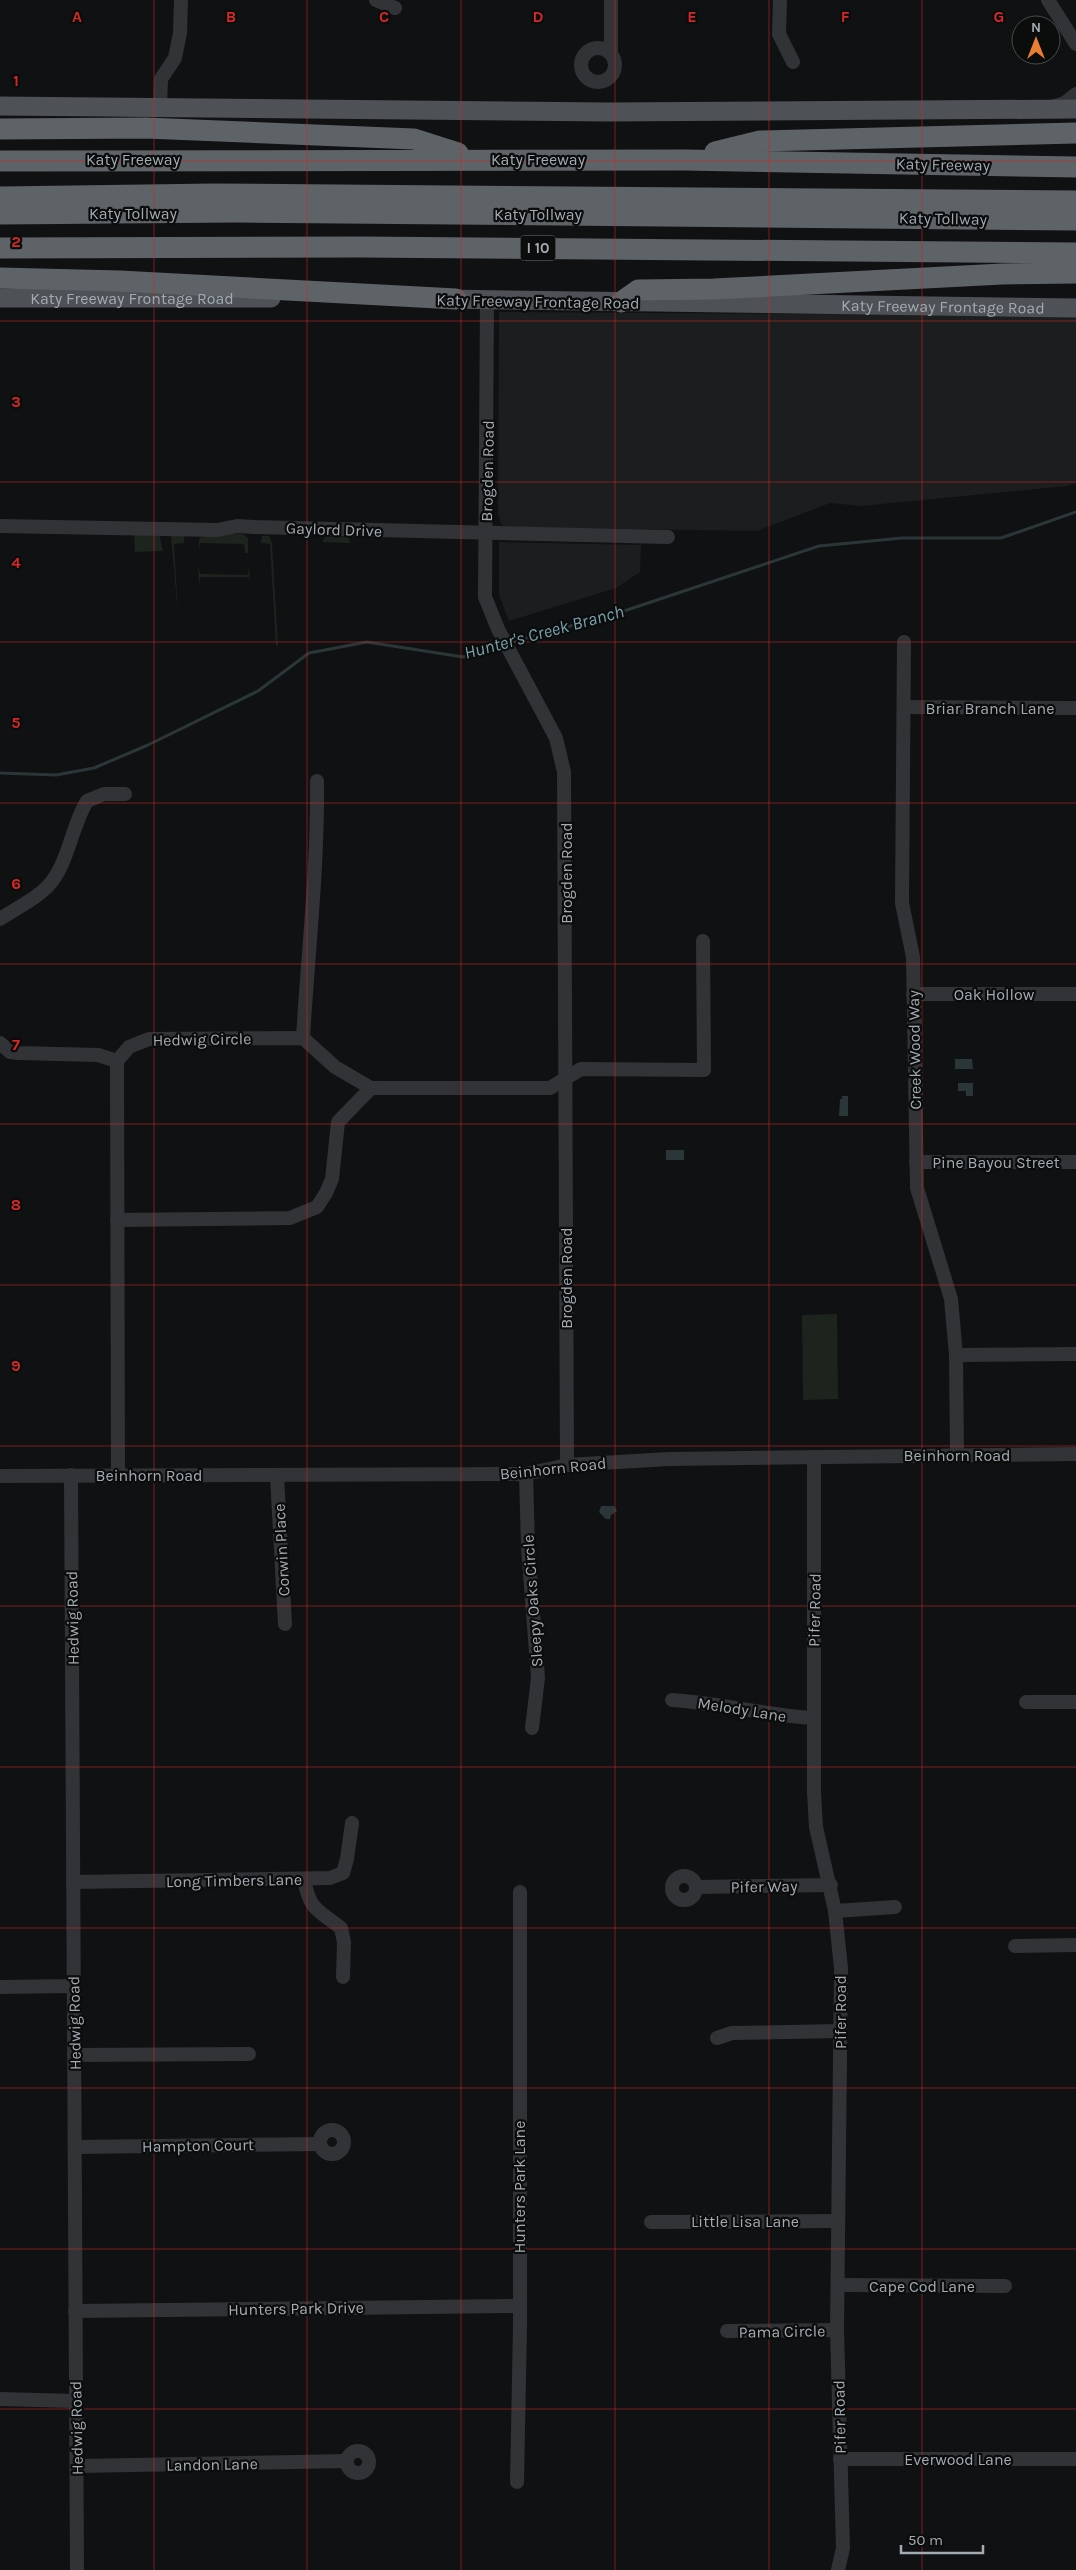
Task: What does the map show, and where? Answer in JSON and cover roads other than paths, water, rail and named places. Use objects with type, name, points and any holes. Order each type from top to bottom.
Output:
[{"type":"highway","points":[[0,129],[146,128],[414,139],[477,159]]},
{"type":"highway","points":[[685,160],[760,141],[1076,133]]},
{"type":"highway","name":"Katy Freeway","points":[[0,161],[685,160],[1076,167]]},
{"type":"highway","name":"Katy Tollway","points":[[0,196],[214,194],[1076,201]]},
{"type":"highway","name":"Katy Tollway","points":[[0,214],[236,212],[1076,220]]},
{"type":"highway","name":"I 10","points":[[0,248],[360,247],[1076,253]]},
{"type":"highway","points":[[621,302],[638,290],[724,288],[1002,274],[1076,274]]},
{"type":"highway","points":[[0,278],[120,281],[456,299]]},
{"type":"main road","points":[[0,106],[597,112],[1076,109]]},
{"type":"main road","name":"Katy Freeway Frontage Road","points":[[0,298],[456,299],[1076,308]]},
{"type":"street","points":[[160,108],[160,79],[175,58],[180,33],[180,0]]},
{"type":"street","points":[[376,0],[395,8]]},
{"type":"street","points":[[611,0],[611,54]]},
{"type":"street","points":[[780,0],[778,34],[793,62]]},
{"type":"street","points":[[1048,0],[1076,44]]},
{"type":"street","points":[[1050,108],[1064,103],[1076,94]]},
{"type":"street","name":"Brogden Road","points":[[487,300],[485,597],[498,629],[556,738],[564,772],[567,1465]]},
{"type":"street","name":"Gaylord Drive","points":[[0,526],[217,530],[237,526],[668,537]]},
{"type":"street","name":"Creek Wood Way","points":[[904,642],[902,904],[913,957],[917,1188],[923,1213],[951,1299],[956,1355],[957,1454]]},
{"type":"street","name":"Briar Branch Lane","points":[[905,707],[1076,708]]},
{"type":"street","points":[[317,781],[317,863],[303,1038],[335,1067],[371,1088],[550,1088],[566,1080],[581,1069],[704,1070],[703,941]]},
{"type":"street","points":[[0,919],[38,896],[50,884],[58,871],[87,801],[104,794],[125,794]]},
{"type":"street","name":"Oak Hollow","points":[[913,994],[1075,994]]},
{"type":"street","name":"Hedwig Circle","points":[[117,1061],[129,1046],[149,1039],[303,1038]]},
{"type":"street","points":[[0,1043],[10,1052],[18,1054],[98,1055],[117,1061],[118,1475]]},
{"type":"street","points":[[117,1220],[290,1218],[304,1214],[317,1207],[332,1180],[338,1122],[371,1088]]},
{"type":"street","name":"Pine Bayou Street","points":[[916,1162],[1076,1162]]},
{"type":"street","points":[[956,1355],[1076,1354]]},
{"type":"street","name":"Beinhorn Road","points":[[0,1476],[526,1474],[567,1465],[669,1459],[1076,1454]]},
{"type":"street","name":"Pifer Road","points":[[814,1457],[812,1718],[816,1828],[831,1885],[840,1968],[838,2221],[840,2285],[838,2330],[843,2548],[838,2570]]},
{"type":"street","name":"Sleepy Oaks Circle","points":[[526,1474],[528,1547],[538,1678],[532,1728]]},
{"type":"street","name":"Hedwig Road","points":[[71,1475],[77,2570]]},
{"type":"street","name":"Corwin Place","points":[[277,1476],[285,1624]]},
{"type":"street","name":"Melody Lane","points":[[672,1700],[704,1702],[785,1716],[812,1718]]},
{"type":"street","points":[[1026,1702],[1076,1702]]},
{"type":"street","name":"Long Timbers Lane","points":[[73,1882],[330,1878],[342,1873],[347,1859],[352,1823]]},
{"type":"street","points":[[304,1879],[307,1897],[315,1910],[341,1928],[344,1942],[343,1977]]},
{"type":"street","name":"Pifer Way","points":[[696,1887],[831,1885]]},
{"type":"street","name":"Hunters Park Lane","points":[[518,2482],[520,1892]]},
{"type":"street","points":[[835,1911],[895,1907]]},
{"type":"street","points":[[1015,1946],[1076,1945]]},
{"type":"street","points":[[0,1987],[73,1986]]},
{"type":"street","points":[[717,2038],[732,2033],[840,2031]]},
{"type":"street","points":[[74,2055],[249,2054]]},
{"type":"street","name":"Hampton Court","points":[[75,2147],[320,2144]]},
{"type":"street","name":"Little Lisa Lane","points":[[651,2222],[838,2221]]},
{"type":"street","name":"Cape Cod Lane","points":[[840,2285],[1005,2286]]},
{"type":"street","name":"Hunters Park Drive","points":[[75,2311],[518,2306]]},
{"type":"street","name":"Pama Circle","points":[[727,2332],[838,2330]]},
{"type":"street","points":[[0,2398],[75,2400]]},
{"type":"street","name":"Everwood Lane","points":[[840,2458],[1076,2458]]},
{"type":"street","name":"Landon Lane","points":[[77,2466],[347,2462]]},
{"type":"waterway","name":"Hunter's Creek Branch","points":[[508,643],[618,613],[819,546],[902,538],[1001,538],[1076,512]]},
{"type":"waterway","name":"Hunter's Creek Branch","points":[[0,773],[56,775],[94,768],[148,745],[258,691],[309,653],[367,642],[463,657],[502,645]]}]
